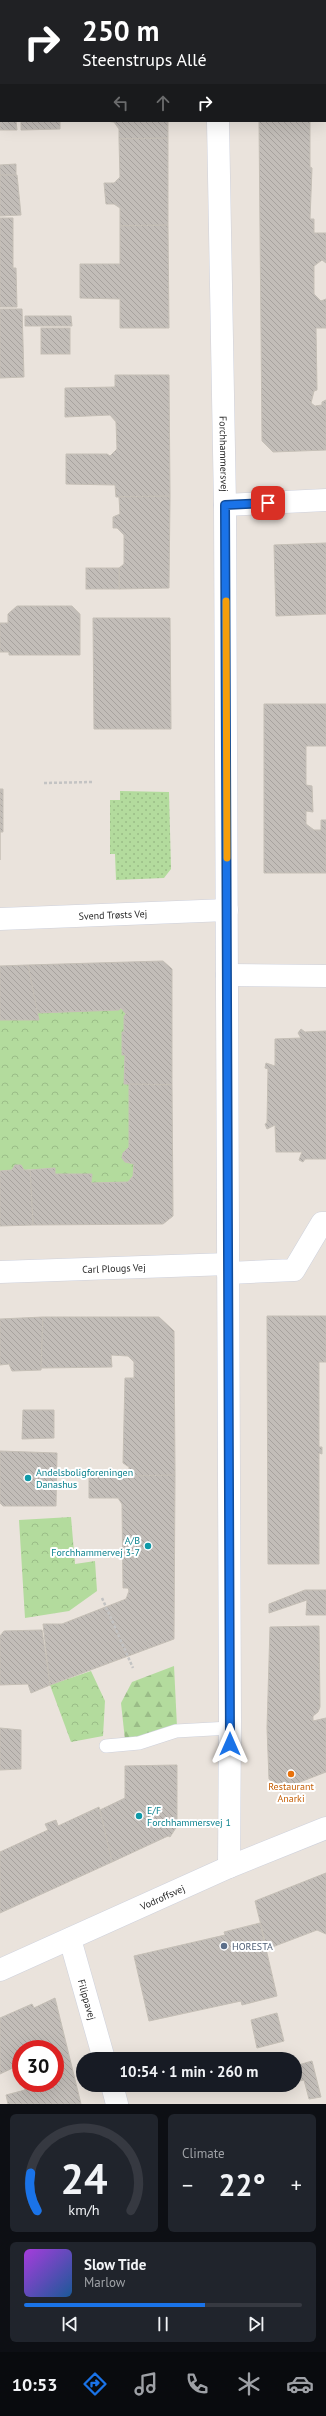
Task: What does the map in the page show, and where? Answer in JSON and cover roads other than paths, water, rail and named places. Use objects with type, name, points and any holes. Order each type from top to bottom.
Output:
[{"type":"street","name":"Forchhammersvej","points":[[218,122],[225,505],[230,1728],[229,1867]]},
{"type":"street","points":[[225,505],[326,500]]},
{"type":"street","name":"Svend Trøsts Vej","points":[[0,919],[227,910]]},
{"type":"street","points":[[227,975],[326,976]]},
{"type":"street","name":"Carl Plougs Vej","points":[[0,1272],[228,1268],[294,1270],[322,1223],[326,1222]]},
{"type":"street","name":"Vodroffsvej","points":[[0,1970],[229,1867],[326,1828]]},
{"type":"street","name":"Filippavej","points":[[70,1939],[102,2052]]},
{"type":"street","points":[[114,2092],[117,2104]]},
{"type":"lane","points":[[106,1746],[139,1744],[176,1731],[230,1728]]},
{"type":"place","name":"Andelsboligforeningen Danashus","points":[[28,1478]]},
{"type":"place","name":"A/B Forchhammervej 3-7","points":[[148,1546]]},
{"type":"place","name":"Restaurant Anarki","points":[[291,1774]]},
{"type":"place","name":"E/F Forchhammersvej 1","points":[[139,1816]]},
{"type":"place","name":"HORESTA","points":[[224,1946]]}]
